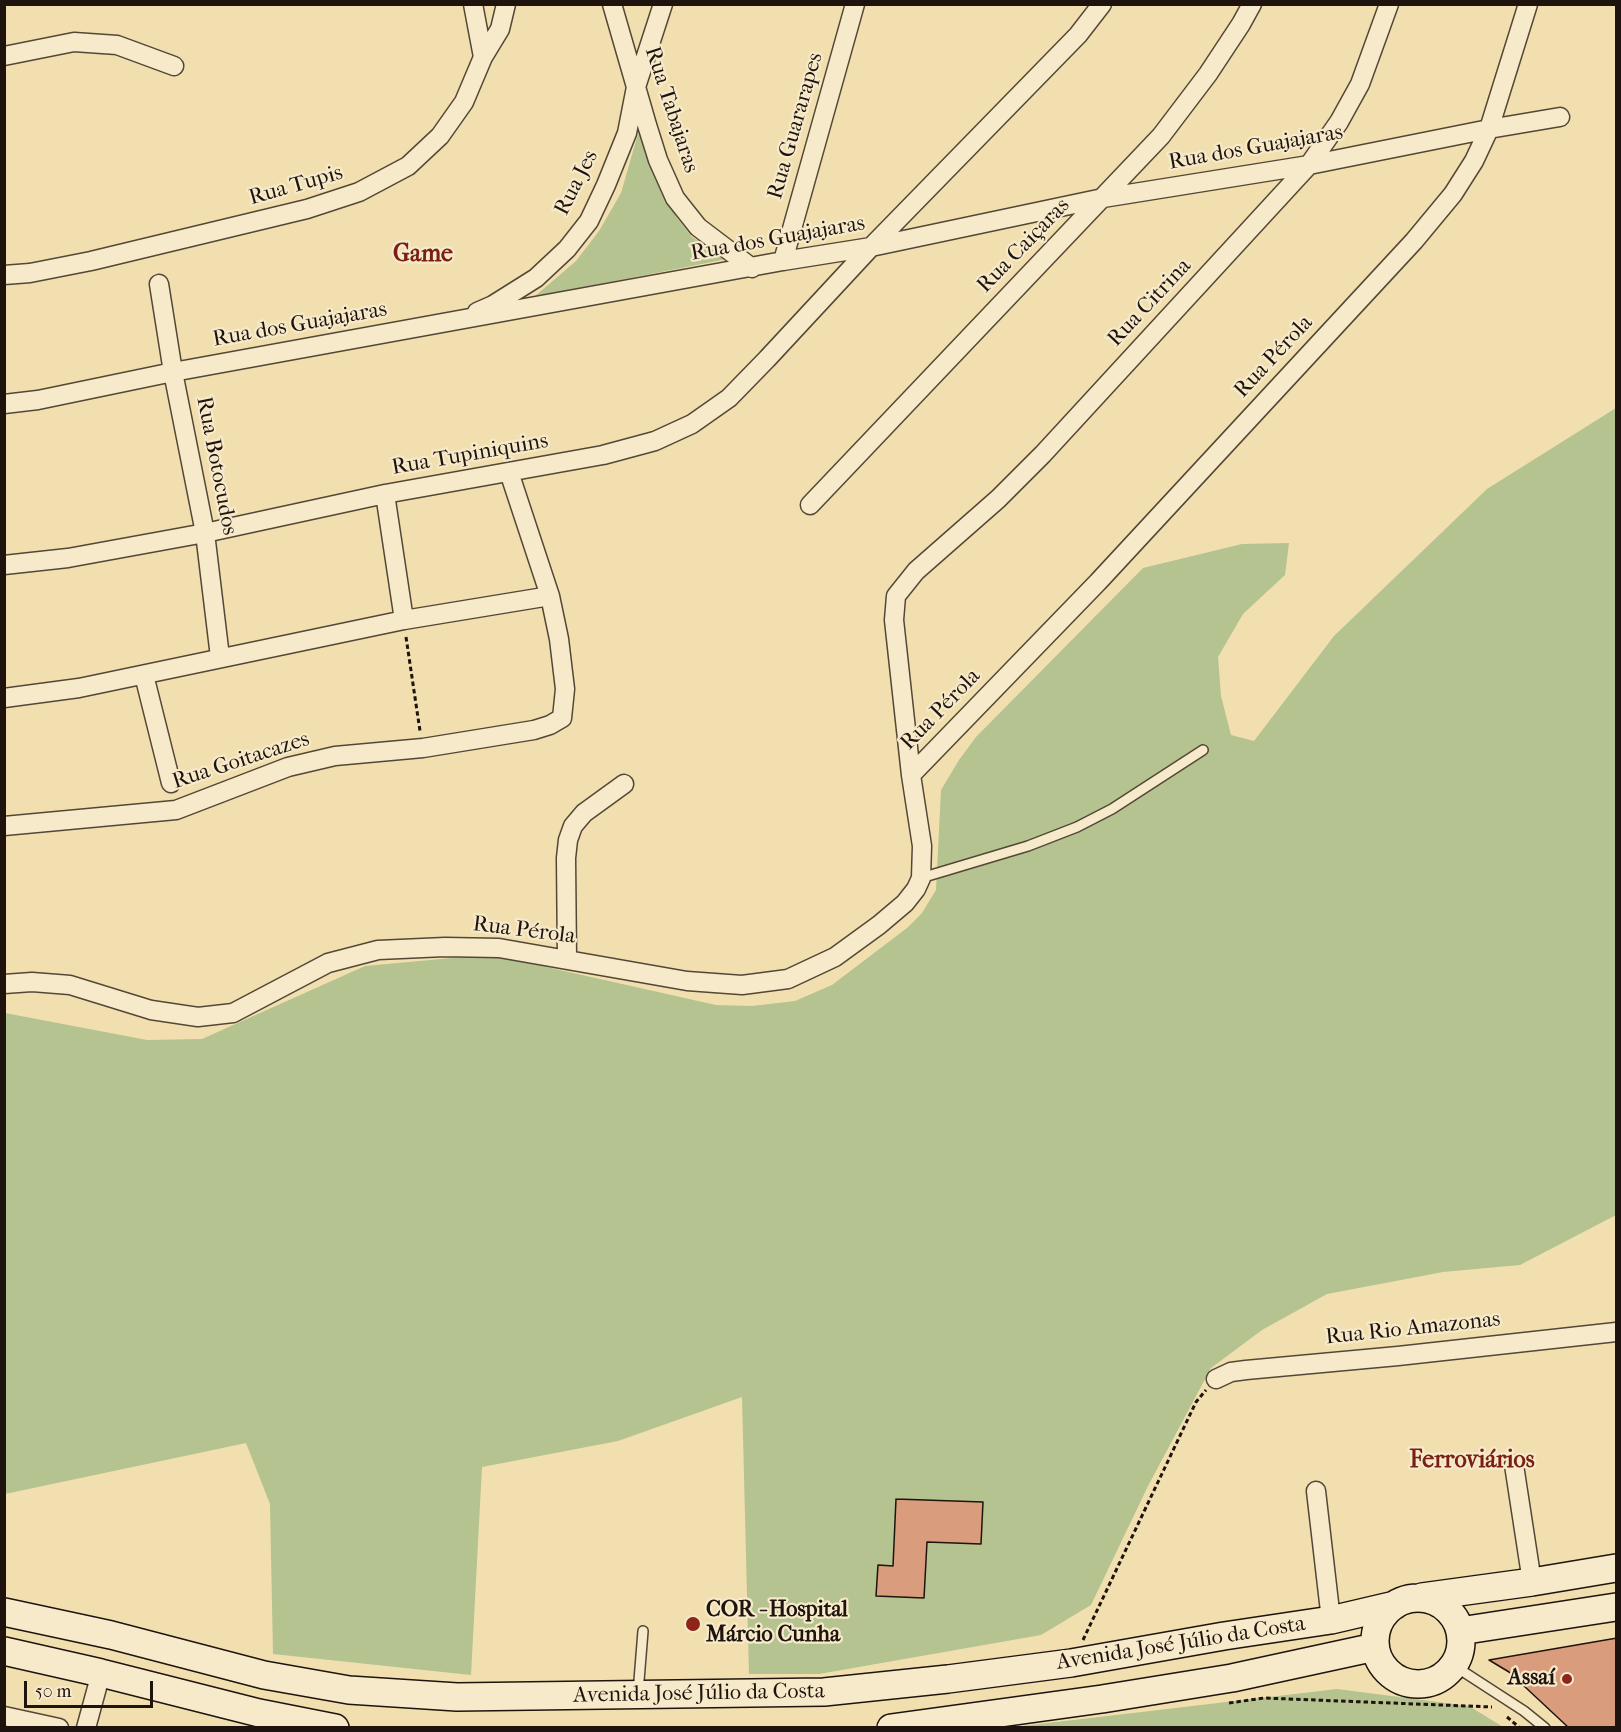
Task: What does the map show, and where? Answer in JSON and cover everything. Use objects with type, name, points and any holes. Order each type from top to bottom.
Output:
[{"type":"main road","name":"Avenida José Júlio da Costa","points":[[4,1612],[111,1635],[264,1675],[349,1690],[457,1697],[824,1692],[1071,1663],[1331,1620],[1406,1601],[1617,1568]]},
{"type":"main road","points":[[1432,1600],[1454,1617],[1460,1631],[1460,1649],[1453,1665],[1441,1677],[1425,1683],[1408,1683],[1392,1676],[1381,1663],[1375,1647],[1375,1635],[1379,1623],[1386,1613],[1406,1601],[1432,1600]]},
{"type":"main road","points":[[1460,1631],[1617,1607]]},
{"type":"main road","points":[[101,1673],[111,1635]]},
{"type":"main road","name":"Avenida José Júlio da Costa","points":[[891,1728],[1102,1699],[1232,1678],[1375,1647]]},
{"type":"main road","points":[[4,1651],[259,1713],[335,1728]]},
{"type":"street","points":[[473,4],[483,57]]},
{"type":"street","name":"Rua Tupis","points":[[4,275],[30,273],[193,238],[307,209],[359,192],[408,166],[440,136],[464,102],[483,57],[500,29],[506,4]]},
{"type":"street","name":"Rua Tabajaras","points":[[612,4],[658,160],[675,198],[698,227],[752,268]]},
{"type":"street","name":"Rua Jes","points":[[452,323],[493,305],[536,278],[567,249],[589,221],[627,134],[636,87],[663,4]]},
{"type":"street","name":"Rua Guararapes","points":[[783,261],[855,4]]},
{"type":"street","name":"Rua Tupiniquins","points":[[4,565],[68,558],[206,533],[385,495],[603,455],[655,441],[692,424],[729,398],[871,247],[1078,35],[1102,4]]},
{"type":"street","name":"Rua Caiçaras","points":[[810,505],[1161,136],[1208,74],[1252,4]]},
{"type":"street","name":"Rua Citrina","points":[[911,775],[894,620],[896,596],[916,571],[999,499],[1043,454],[1309,165],[1339,122],[1360,84],[1389,4]]},
{"type":"street","name":"Rua Pérola","points":[[4,984],[32,982],[70,985],[151,1010],[198,1017],[233,1013],[328,963],[378,950],[445,946],[499,948],[687,981],[742,985],[788,979],[834,957],[905,903],[921,878],[922,846],[911,775],[1098,582],[1414,241],[1453,194],[1474,161],[1489,129],[1528,4]]},
{"type":"street","points":[[4,56],[74,42],[117,45],[174,66]]},
{"type":"street","name":"Rua dos Guajajaras","points":[[4,404],[38,400],[173,372],[871,247],[1103,198],[1309,165],[1560,117]]},
{"type":"street","name":"Rua Botocudos","points":[[159,284],[173,372],[206,533],[220,657]]},
{"type":"street","points":[[4,698],[79,688],[404,620],[549,596],[509,472]]},
{"type":"street","points":[[385,495],[404,620]]},
{"type":"street","name":"Rua Goitacazes","points":[[4,826],[176,810],[288,767],[335,756],[423,748],[534,730],[550,725],[561,718],[565,689],[559,639],[549,596]]},
{"type":"street","points":[[144,675],[171,783]]},
{"type":"street","points":[[567,959],[566,858],[568,840],[573,826],[584,813],[624,784]]},
{"type":"street","name":"Rua Rio Amazonas","points":[[1216,1379],[1232,1372],[1246,1370],[1617,1332]]},
{"type":"street","points":[[1514,1465],[1532,1582]]},
{"type":"street","points":[[1316,1491],[1331,1620]]},
{"type":"street","points":[[86,1728],[101,1673]]},
{"type":"street","points":[[4,1716],[59,1728]]},
{"type":"lane","points":[[921,878],[1028,846],[1077,827],[1121,803],[1203,750]]},
{"type":"lane","points":[[637,1696],[643,1631]]},
{"type":"lane","points":[[1453,1665],[1524,1711],[1545,1728]]},
{"type":"path","points":[[404,620],[423,748]]},
{"type":"path","points":[[1071,1663],[1197,1402],[1216,1379]]},
{"type":"path","points":[[1229,1703],[1264,1698],[1494,1707]]},
{"type":"path","points":[[1502,1714],[1520,1728]]},
{"type":"green space","points":[[642,120],[650,159],[662,194],[692,237],[727,259],[534,297],[576,261],[599,231],[621,193]]},
{"type":"green space","points":[[1616,408],[1616,1215],[1520,1265],[1443,1272],[1327,1294],[1262,1330],[1211,1368],[1148,1486],[1091,1605],[1041,1635],[819,1674],[749,1674],[742,1397],[618,1441],[482,1467],[471,1675],[273,1654],[270,1504],[246,1443],[5,1494],[5,1013],[147,1040],[202,1039],[365,966],[463,957],[506,958],[716,1005],[752,1006],[795,1001],[832,985],[907,928],[922,913],[936,890],[941,790],[959,760],[976,737],[1143,568],[1242,544],[1289,543],[1285,575],[1243,614],[1218,657],[1221,696],[1231,735],[1254,741],[1334,636],[1487,489]]},
{"type":"green space","points":[[1337,1689],[1469,1706],[1503,1727],[1014,1727]]},
{"type":"building","points":[[896,1499],[983,1502],[981,1544],[927,1542],[924,1598],[876,1596],[878,1565],[893,1566]]},
{"type":"building","name":"Assaí","points":[[1617,1638],[1617,1728],[1569,1728],[1509,1672],[1489,1660]]},
{"type":"place","name":"COR - Hospital Márcio Cunha","points":[[693,1624]]},
{"type":"place","name":"Assaí","points":[[1567,1679]]},
{"type":"district","name":"Game","points":[[423,255]]},
{"type":"district","name":"Ferroviários","points":[[1472,1461]]}]
